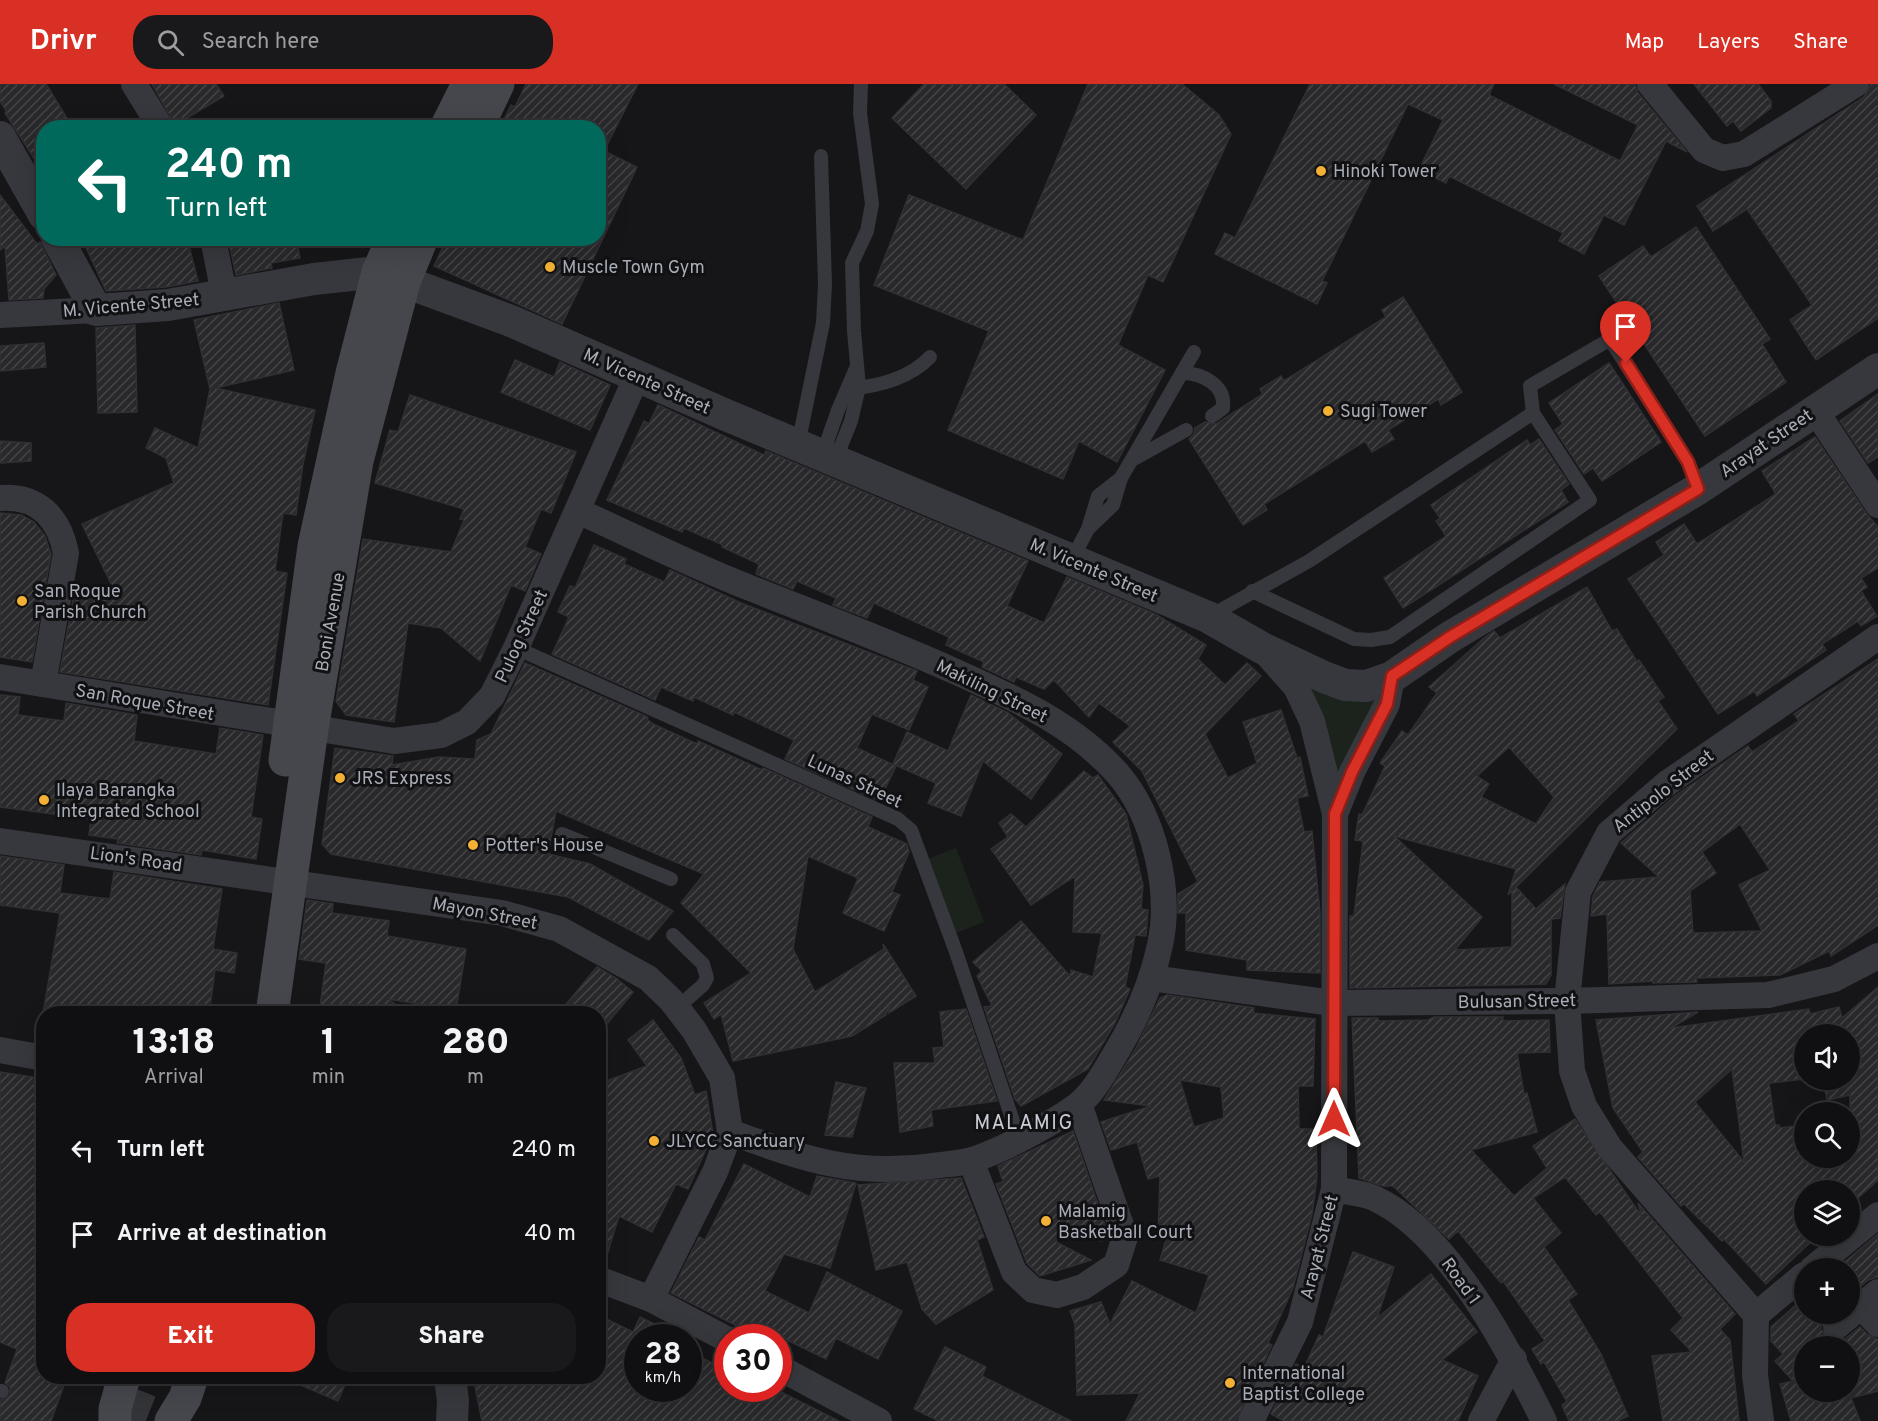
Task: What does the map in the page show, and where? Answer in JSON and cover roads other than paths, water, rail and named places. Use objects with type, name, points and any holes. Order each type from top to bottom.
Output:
[{"type":"main road","points":[[450,120],[468,84]]},
{"type":"main road","points":[[481,120],[498,84]]},
{"type":"main road","name":"Boni Avenue","points":[[391,277],[393,246]]},
{"type":"main road","name":"Boni Avenue","points":[[273,1006],[281,879],[301,727],[314,546],[352,373],[391,277],[416,246]]},
{"type":"main road","name":"Boni Avenue","points":[[252,1006],[281,879]]},
{"type":"main road","points":[[115,1421],[115,1409],[149,1384]]},
{"type":"main road","points":[[164,1384],[185,1398],[171,1421]]},
{"type":"street","points":[[134,84],[156,120]]},
{"type":"street","points":[[1650,84],[1704,150],[1723,158],[1744,154],[1856,84]]},
{"type":"street","points":[[0,137],[36,201]]},
{"type":"street","points":[[61,246],[96,310]]},
{"type":"street","points":[[215,246],[224,294]]},
{"type":"street","name":"M. Vicente Street","points":[[0,315],[168,305],[224,294],[391,277],[511,321],[818,454],[1208,617],[1262,648],[1345,685],[1366,687],[1392,676]]},
{"type":"street","name":"Arayat Street","points":[[1251,1421],[1300,1322],[1334,1189],[1335,814],[1352,772],[1387,704],[1392,676],[1450,637],[1698,489],[1878,369]]},
{"type":"street","name":"Pulog Street","points":[[301,727],[394,741],[441,735],[467,722],[492,696],[516,648],[637,376]]},
{"type":"street","points":[[1815,410],[1878,505]]},
{"type":"street","points":[[0,498],[15,496],[41,506],[50,513],[62,534],[66,553],[43,684]]},
{"type":"street","name":"Makiling Street","points":[[578,511],[718,575],[905,649],[1026,704],[1073,734],[1111,767],[1129,789],[1155,842],[1162,906],[1161,942],[1150,978],[1124,1039],[1103,1075],[1079,1104],[1018,1139],[970,1161],[905,1170],[849,1169],[814,1162],[730,1132]]},
{"type":"street","name":"Antipolo Street","points":[[1756,1316],[1610,1148],[1584,1106],[1572,1071],[1567,1001],[1578,892],[1609,833],[1666,784],[1878,637]]},
{"type":"street","name":"M. Vicente Street","points":[[1262,648],[1296,687],[1312,722],[1335,814]]},
{"type":"street","name":"San Roque Street","points":[[0,677],[301,727]]},
{"type":"street","name":"Lion's Road","points":[[0,841],[281,879]]},
{"type":"street","name":"Mayon Street","points":[[281,879],[502,913],[559,929],[648,978],[677,1008],[722,1078],[730,1132],[715,1172],[651,1299]]},
{"type":"street","name":"Bulusan Street","points":[[1150,978],[1333,1003],[1567,1001],[1768,995],[1834,979],[1878,956]]},
{"type":"street","points":[[0,1050],[36,1057]]},
{"type":"street","points":[[970,1161],[1014,1272],[1033,1290],[1057,1295],[1083,1287],[1116,1265],[1125,1237],[1079,1104]]},
{"type":"street","name":"Road 1","points":[[1334,1189],[1373,1197],[1401,1214],[1431,1242],[1461,1279],[1514,1359],[1544,1421]]},
{"type":"street","points":[[1825,1258],[1878,1215]]},
{"type":"street","points":[[606,1282],[651,1299],[714,1333]]},
{"type":"street","points":[[1761,1421],[1755,1375],[1756,1316],[1794,1284]]},
{"type":"street","points":[[1836,1327],[1872,1307]]},
{"type":"street","points":[[1481,1421],[1514,1359]]},
{"type":"street","points":[[792,1374],[879,1421]]},
{"type":"street","points":[[451,1384],[452,1421]]},
{"type":"lane","points":[[818,454],[853,388],[857,366],[852,263],[867,231],[872,204],[860,113],[861,84]]},
{"type":"lane","points":[[818,454],[825,284],[821,156]]},
{"type":"lane","points":[[1252,591],[1354,639],[1371,640],[1390,637],[1590,500],[1533,413],[1530,386],[1607,341],[1613,344],[1688,462],[1698,489]]},
{"type":"lane","points":[[1071,561],[1088,529],[1098,496],[1121,478],[1194,352]]},
{"type":"lane","points":[[853,388],[903,376],[919,368],[930,357]]},
{"type":"lane","points":[[1182,373],[1206,377],[1221,394],[1223,408],[1212,416]]},
{"type":"lane","points":[[1208,617],[1309,561],[1533,413]]},
{"type":"lane","points":[[1132,460],[1186,430]]},
{"type":"lane","name":"Lunas Street","points":[[516,648],[898,819],[910,830],[956,952],[1018,1139]]},
{"type":"lane","points":[[562,834],[671,879]]},
{"type":"lane","points":[[673,935],[702,963],[707,978],[703,985],[677,1008]]},
{"type":"tunnel","points":[[128,1421],[143,1384]]},
{"type":"place","name":"Hinoki Tower","points":[[1321,171]]},
{"type":"place","name":"Muscle Town Gym","points":[[550,267]]},
{"type":"place","name":"Sugi Tower","points":[[1328,411]]},
{"type":"place","name":"San Roque Parish Church","points":[[22,601]]},
{"type":"place","name":"JRS Express","points":[[340,778]]},
{"type":"place","name":"Ilaya Barangka Integrated School","points":[[44,800]]},
{"type":"place","name":"Potter's House","points":[[473,845]]},
{"type":"place","name":"JLYCC Sanctuary","points":[[654,1141]]},
{"type":"place","name":"Malamig Basketball Court","points":[[1046,1221]]},
{"type":"place","name":"International Baptist College","points":[[1230,1383]]},
{"type":"district","name":"MALAMIG","points":[[1024,1122]]}]
